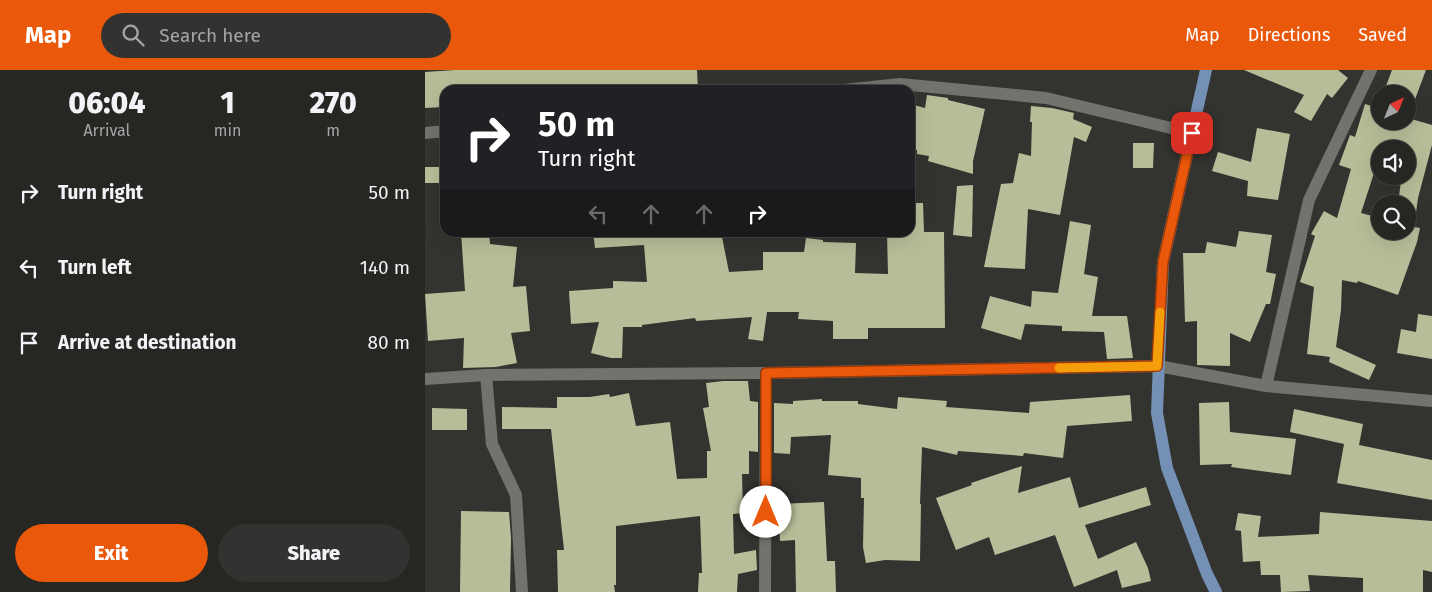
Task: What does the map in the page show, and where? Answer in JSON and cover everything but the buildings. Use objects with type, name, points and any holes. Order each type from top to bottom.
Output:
[{"type":"main road","points":[[1206,70],[1163,262],[1157,366],[1157,413],[1167,468],[1207,574],[1216,592]]},
{"type":"street","points":[[1266,386],[1309,200],[1371,70]]},
{"type":"street","points":[[891,85],[910,85]]},
{"type":"street","points":[[915,85],[1046,98],[1192,133]]},
{"type":"street","points":[[425,133],[440,132]]},
{"type":"street","points":[[425,379],[486,376],[1157,366],[1266,386],[1432,401]]},
{"type":"street","points":[[765,592],[766,373]]},
{"type":"street","points":[[486,376],[492,444],[516,495],[522,592]]},
{"type":"slow traffic","points":[[1059,368],[1157,366],[1160,312]]},
{"type":"route","points":[[766,512],[766,373],[1157,366],[1163,262],[1192,133]]}]
